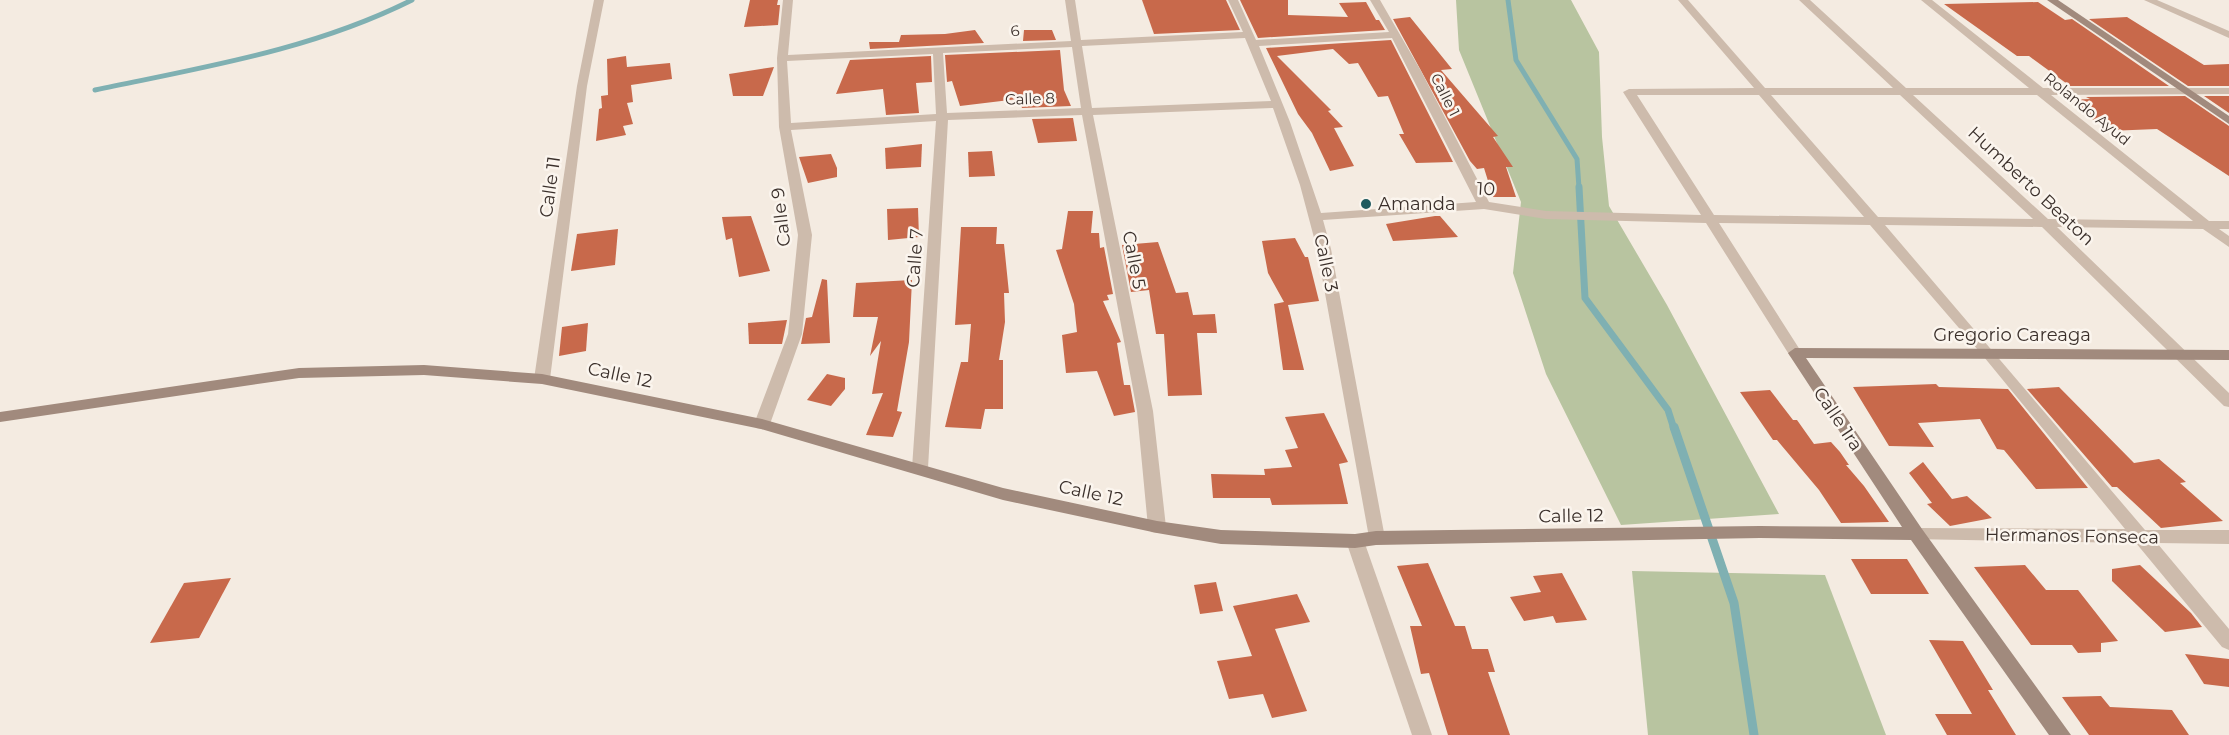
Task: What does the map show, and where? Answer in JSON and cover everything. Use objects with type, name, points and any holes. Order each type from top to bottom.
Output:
[{"type":"street","name":"Calle 11","points":[[542,379],[582,86],[599,0]]},
{"type":"street","name":"Calle 9","points":[[762,424],[795,334],[805,235],[784,127],[782,58],[788,0]]},
{"type":"street","name":"Calle 5","points":[[1070,0],[1087,112],[1145,411],[1157,527]]},
{"type":"street","name":"Calle 3","points":[[1233,0],[1252,39],[1278,104],[1316,217],[1324,249],[1377,538]]},
{"type":"street","name":"Calle 1","points":[[1376,0],[1484,205]]},
{"type":"street","points":[[1683,0],[1989,354],[2139,537],[2229,642]]},
{"type":"street","name":"Humberto Beaton","points":[[1804,0],[2045,223],[2229,402]]},
{"type":"street","name":"Rolando Ayud","points":[[1926,0],[2229,243]]},
{"type":"street","points":[[2052,0],[2229,121]]},
{"type":"street","points":[[2149,0],[2229,35]]},
{"type":"street","name":"6","points":[[782,58],[1078,42],[1396,35]]},
{"type":"street","name":"Calle 7","points":[[920,468],[942,117],[938,50]]},
{"type":"street","points":[[1762,92],[2229,91]]},
{"type":"street","name":"Calle 1ra","points":[[1762,92],[1629,92],[1795,353],[1916,534],[2061,735]]},
{"type":"street","name":"Calle 8","points":[[784,127],[942,117],[1278,104]]},
{"type":"street","name":"10","points":[[1316,217],[1484,205],[1546,214],[1597,218],[1876,223],[2229,225]]},
{"type":"street","name":"Gregorio Careaga","points":[[1795,353],[2229,355]]},
{"type":"street","name":"Calle 12","points":[[0,417],[299,373],[424,370],[542,379],[762,424],[920,468],[1003,494],[1157,527],[1221,537],[1355,541],[1377,538],[1760,532],[1916,534]]},
{"type":"street","name":"Hermanos Fonseca","points":[[1916,534],[2229,537]]},
{"type":"street","points":[[1355,541],[1422,735]]},
{"type":"green space","points":[[1456,0],[1571,0],[1599,52],[1602,137],[1609,206],[1667,305],[1779,514],[1621,525],[1546,374],[1513,273],[1521,202],[1459,50]]},
{"type":"green space","points":[[1632,571],[1825,575],[1886,735],[1648,735]]},
{"type":"building","points":[[750,0],[778,0],[777,5],[780,5],[778,25],[744,27]]},
{"type":"building","points":[[1142,0],[1226,0],[1240,30],[1154,34]]},
{"type":"building","points":[[1240,0],[1288,0],[1288,15],[1348,17],[1339,3],[1366,2],[1376,20],[1379,20],[1385,30],[1258,38]]},
{"type":"building","points":[[2038,2],[2065,20],[2072,19],[2169,86],[2070,86],[2029,56],[2017,56],[1944,4]]},
{"type":"building","points":[[1410,17],[1452,69],[1441,70],[1498,136],[1493,137],[1513,167],[1506,167],[1516,197],[1493,197],[1484,168],[1477,169],[1470,161],[1393,19]]},
{"type":"building","points":[[2127,17],[2204,65],[2229,64],[2229,86],[2188,86],[2089,19]]},
{"type":"building","points":[[975,30],[984,43],[870,49],[869,42],[899,42],[901,35],[945,34]]},
{"type":"building","points":[[1024,30],[1052,30],[1056,40],[1023,41]]},
{"type":"building","points":[[1391,40],[1453,162],[1416,163],[1399,134],[1404,134],[1388,96],[1378,97],[1358,63],[1349,64],[1333,49],[1277,56],[1331,110],[1328,111],[1343,127],[1334,128],[1354,166],[1330,171],[1312,133],[1298,114],[1266,48]]},
{"type":"building","points":[[1060,50],[1064,90],[1071,106],[1022,108],[1019,99],[960,106],[952,81],[947,82],[945,55]]},
{"type":"building","points":[[626,56],[627,67],[670,63],[672,79],[631,85],[633,102],[627,103],[633,124],[623,126],[626,135],[596,141],[599,109],[602,108],[601,96],[608,95],[607,59]]},
{"type":"building","points":[[931,56],[932,82],[916,83],[919,113],[886,115],[883,89],[836,94],[850,60]]},
{"type":"building","points":[[774,67],[763,96],[733,96],[729,74]]},
{"type":"building","points":[[2185,96],[2229,126],[2229,176],[2157,129],[2108,131],[2067,100],[2090,99],[2086,97]]},
{"type":"building","points":[[2204,96],[2229,96],[2229,113]]},
{"type":"building","points":[[1073,118],[1077,141],[1038,143],[1032,119]]},
{"type":"building","points":[[922,144],[921,167],[886,169],[885,148]]},
{"type":"building","points":[[992,151],[995,176],[969,177],[968,152]]},
{"type":"building","points":[[831,154],[837,168],[837,177],[808,183],[799,157]]},
{"type":"building","points":[[918,208],[919,237],[888,240],[887,209]]},
{"type":"building","points":[[1068,211],[1093,211],[1091,233],[1099,233],[1100,248],[1104,247],[1113,294],[1107,295],[1109,300],[1103,301],[1121,342],[1117,343],[1124,385],[1130,385],[1135,412],[1114,416],[1097,371],[1066,373],[1062,335],[1077,332],[1074,304],[1056,250],[1062,249]]},
{"type":"building","points":[[751,216],[770,271],[739,277],[732,238],[726,240],[722,217]]},
{"type":"building","points":[[1440,216],[1458,237],[1393,241],[1386,224]]},
{"type":"building","points":[[961,227],[997,227],[996,244],[1004,244],[1009,293],[1004,293],[1005,322],[999,360],[1003,360],[1003,409],[985,409],[981,429],[945,427],[961,362],[968,362],[971,324],[955,325]]},
{"type":"building","points":[[618,229],[615,265],[571,271],[577,234]]},
{"type":"building","points":[[1295,238],[1305,257],[1308,257],[1319,301],[1288,305],[1304,370],[1283,370],[1274,304],[1284,302],[1268,273],[1262,241]]},
{"type":"building","points":[[1158,242],[1176,293],[1188,292],[1193,315],[1215,314],[1217,333],[1197,333],[1202,395],[1168,396],[1164,334],[1156,334],[1149,290],[1131,292],[1122,245]]},
{"type":"building","points":[[822,279],[827,280],[830,343],[801,344],[806,318],[812,317]]},
{"type":"building","points":[[912,280],[909,342],[897,411],[902,412],[893,437],[866,435],[883,393],[872,394],[881,341],[870,356],[878,317],[853,317],[856,283]]},
{"type":"building","points":[[787,320],[782,344],[749,344],[748,323]]},
{"type":"building","points":[[588,323],[586,351],[559,356],[562,327]]},
{"type":"building","points":[[827,374],[845,378],[845,389],[831,406],[807,400]]},
{"type":"building","points":[[1936,384],[1939,387],[2008,389],[2088,488],[2036,489],[2004,450],[1997,449],[1980,419],[1918,423],[1934,447],[1889,446],[1853,387]]},
{"type":"building","points":[[2059,387],[2134,463],[2159,459],[2186,482],[2180,483],[2223,521],[2161,528],[2117,487],[2112,487],[2027,389]]},
{"type":"building","points":[[1770,390],[1793,420],[1797,420],[1814,444],[1831,442],[1889,522],[1841,523],[1819,490],[1777,440],[1773,440],[1740,392]]},
{"type":"building","points":[[1324,413],[1348,462],[1339,464],[1348,504],[1272,505],[1270,498],[1213,498],[1211,474],[1265,475],[1264,469],[1292,467],[1285,450],[1298,448],[1285,417]]},
{"type":"building","points":[[1923,462],[1952,499],[1967,496],[1992,518],[1950,526],[1927,504],[1932,503],[1909,473]]},
{"type":"building","points":[[1851,559],[1907,559],[1929,594],[1871,594]]},
{"type":"building","points":[[1428,563],[1455,626],[1465,626],[1472,649],[1488,649],[1495,672],[1488,672],[1510,735],[1448,735],[1429,673],[1421,674],[1410,626],[1422,626],[1397,566]]},
{"type":"building","points":[[2025,565],[2046,590],[2078,590],[2118,641],[2101,643],[2101,652],[2078,653],[2072,645],[2031,645],[1974,567]]},
{"type":"building","points":[[2140,565],[2191,613],[2202,627],[2165,632],[2112,581],[2112,569]]},
{"type":"building","points":[[1562,573],[1587,620],[1556,623],[1553,616],[1524,621],[1510,597],[1541,592],[1533,576]]},
{"type":"building","points":[[231,578],[199,638],[150,643],[184,583]]},
{"type":"building","points":[[1216,582],[1223,611],[1200,614],[1194,585]]},
{"type":"building","points":[[1297,594],[1310,622],[1275,629],[1307,711],[1272,718],[1263,694],[1229,699],[1217,661],[1252,656],[1233,606]]},
{"type":"building","points":[[1929,640],[1963,641],[1993,690],[1988,690],[2016,735],[1947,735],[1935,714],[1972,714]]},
{"type":"building","points":[[2185,654],[2229,659],[2229,687],[2204,684]]},
{"type":"building","points":[[2101,696],[2110,707],[2172,710],[2189,735],[2089,735],[2062,697]]},
{"type":"waterway","points":[[95,90],[217,65],[296,44],[336,32],[412,0]]},
{"type":"waterway","points":[[1508,0],[1516,60],[1577,159],[1579,188]]},
{"type":"waterway","points":[[1579,187],[1585,298],[1668,410],[1674,429]]},
{"type":"waterway","points":[[1674,427],[1734,603],[1754,735]]},
{"type":"place","name":"Amanda","points":[[1366,204]]}]
